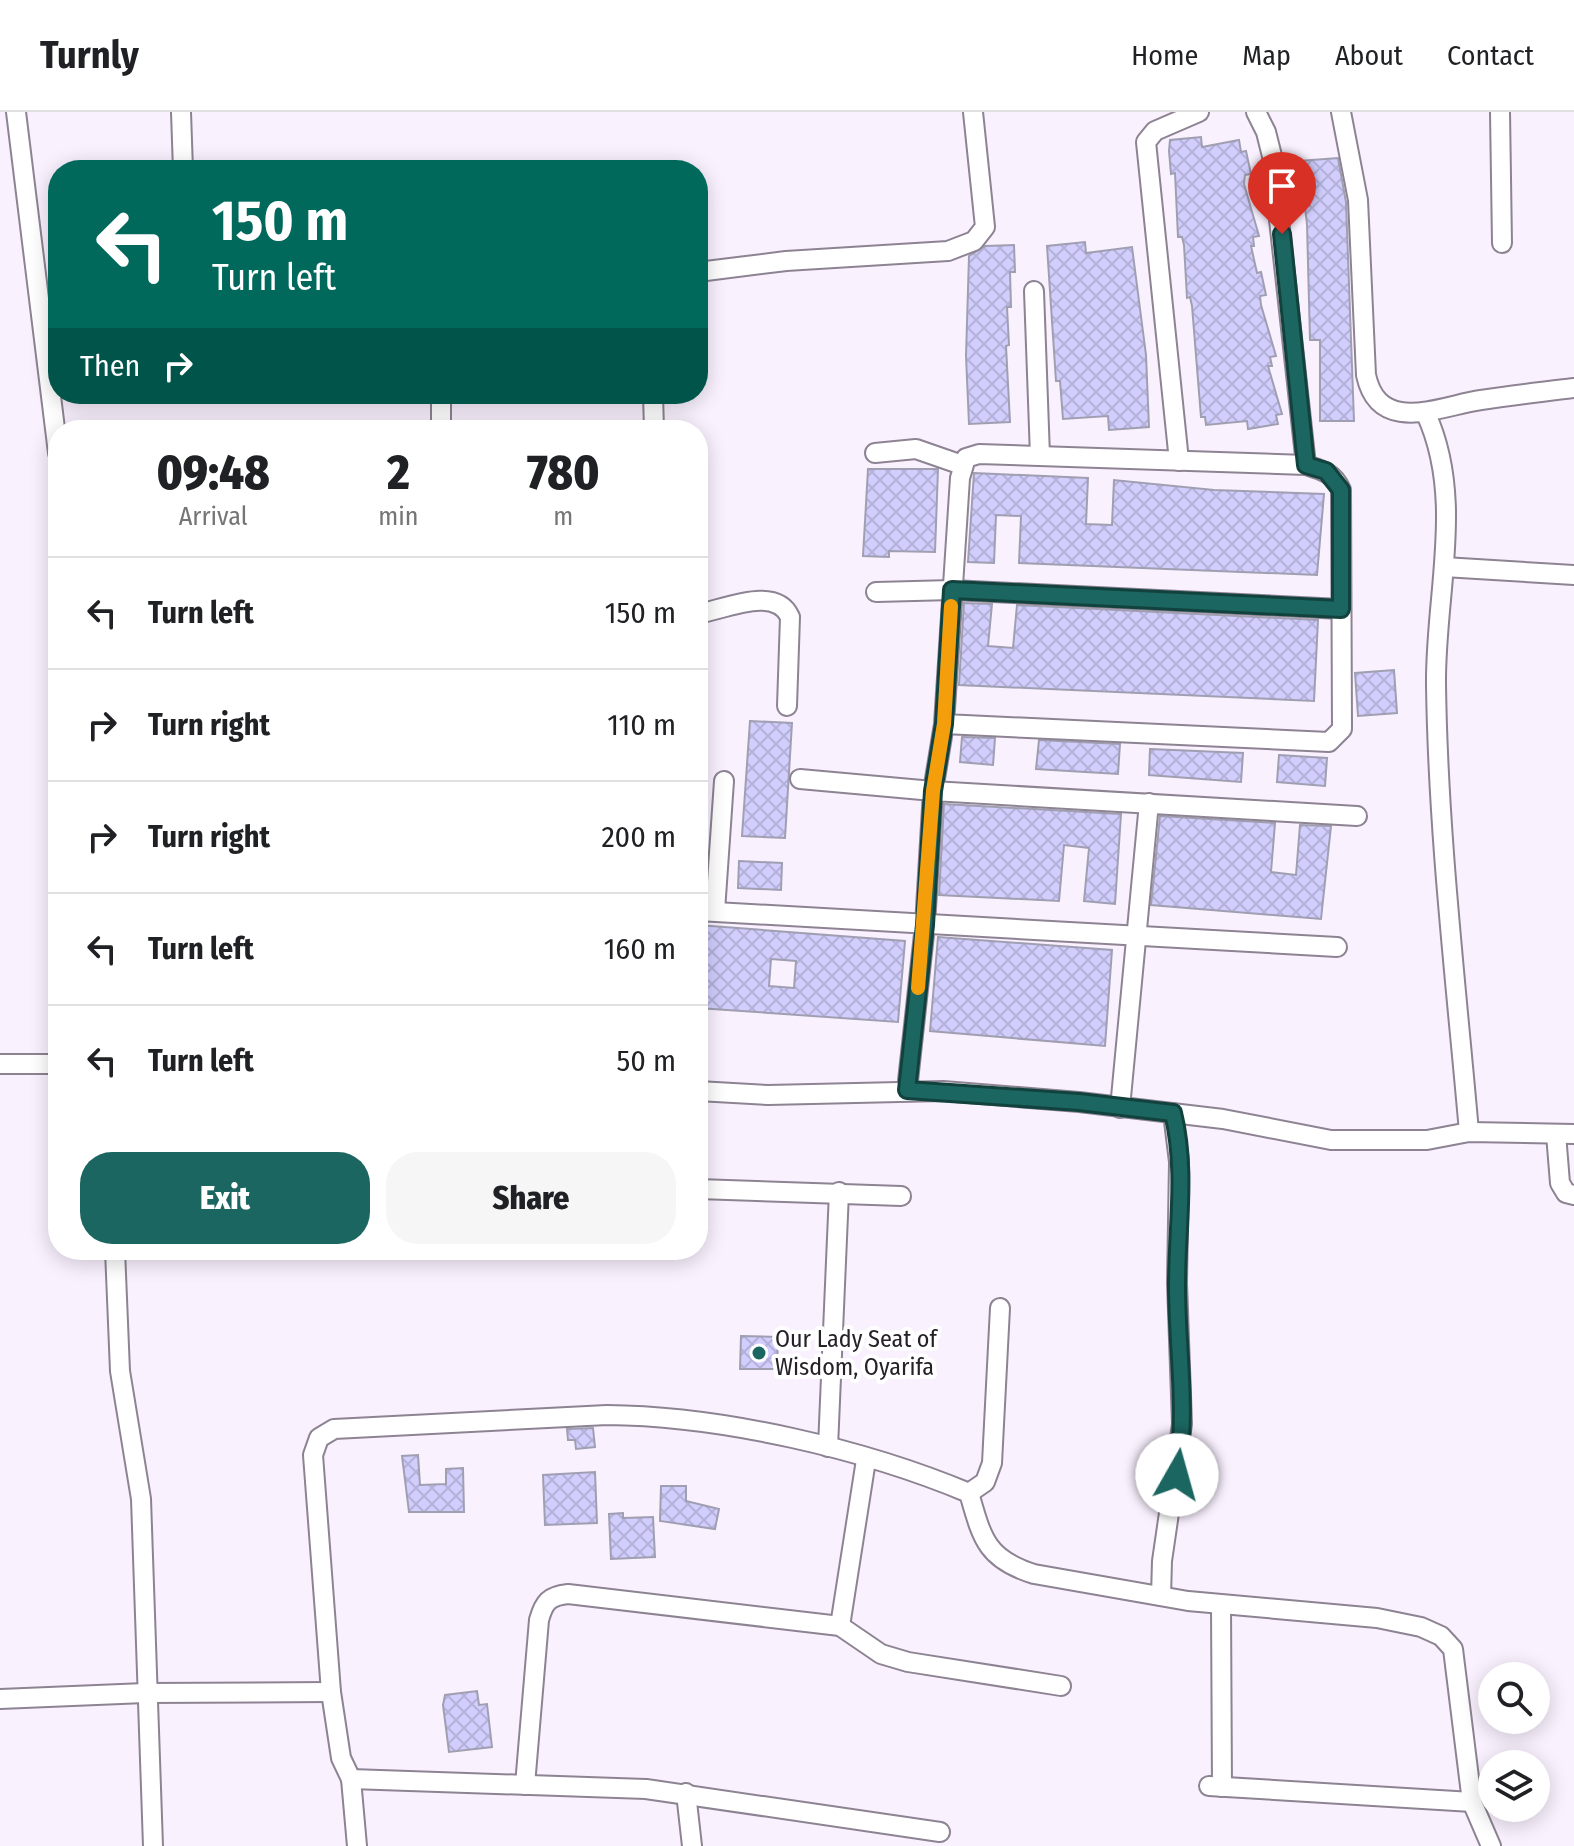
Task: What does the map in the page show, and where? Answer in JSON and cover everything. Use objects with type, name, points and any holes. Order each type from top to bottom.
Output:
[{"type":"street","points":[[16,112],[48,372]]},
{"type":"street","points":[[181,112],[183,160]]},
{"type":"street","points":[[708,271],[786,261],[948,251],[974,241],[985,227],[973,112]]},
{"type":"street","points":[[1179,461],[1146,142],[1155,131],[1199,112]]},
{"type":"street","points":[[1256,112],[1266,132],[1272,156],[1306,465]]},
{"type":"street","points":[[1341,112],[1358,200],[1369,392],[1386,407],[1426,414],[1476,401],[1574,388]]},
{"type":"street","points":[[1500,112],[1498,158],[1502,243]]},
{"type":"street","points":[[1034,291],[1040,456]]},
{"type":"street","points":[[1426,414],[1439,451],[1448,539],[1437,637],[1438,737],[1445,869],[1469,1132]]},
{"type":"street","points":[[875,453],[916,449],[962,465]]},
{"type":"street","points":[[907,1090],[925,925],[933,791],[944,724],[962,465],[966,458],[979,454],[1306,465],[1326,471],[1337,481],[1341,490],[1342,729],[1329,742],[944,724]]},
{"type":"street","points":[[1444,567],[1574,575]]},
{"type":"street","points":[[876,592],[952,590],[1341,609]]},
{"type":"street","points":[[708,612],[771,599],[785,606],[790,617],[787,706]]},
{"type":"street","points":[[800,779],[933,791],[1357,816]]},
{"type":"street","points":[[708,897],[724,781]]},
{"type":"street","points":[[1120,1108],[1149,803]]},
{"type":"street","points":[[708,911],[1337,947]]},
{"type":"street","points":[[0,1064],[48,1064]]},
{"type":"street","points":[[708,1091],[832,1095],[907,1090],[1173,1113],[1246,1122],[1331,1140],[1403,1141],[1469,1132],[1565,1134],[1560,1183],[1566,1193],[1574,1195]]},
{"type":"street","points":[[1161,1596],[1162,1561],[1182,1433],[1177,1283],[1179,1162],[1173,1113]]},
{"type":"street","points":[[708,1189],[901,1196]]},
{"type":"street","points":[[828,1447],[839,1192]]},
{"type":"street","points":[[115,1260],[120,1371],[141,1499],[145,1693],[153,1846]]},
{"type":"street","points":[[969,1493],[985,1482],[992,1463],[1000,1308]]},
{"type":"street","points":[[357,1846],[351,1779],[341,1758],[331,1692],[313,1455],[319,1438],[334,1429],[646,1416],[828,1447],[938,1480],[969,1493],[986,1545],[1012,1567],[1221,1605],[1377,1618],[1421,1627],[1441,1636],[1453,1649],[1472,1802],[1491,1846]]},
{"type":"street","points":[[840,1626],[866,1460]]},
{"type":"street","points":[[525,1785],[539,1620],[544,1605],[553,1595],[568,1594],[840,1626],[881,1654],[908,1662],[1061,1686]]},
{"type":"street","points":[[1221,1605],[1215,1787],[1472,1802]]},
{"type":"street","points":[[0,1699],[145,1693],[331,1692]]},
{"type":"street","points":[[351,1779],[686,1793],[940,1832]]},
{"type":"street","points":[[686,1793],[692,1846]]},
{"type":"building","points":[[1201,137],[1202,147],[1239,140],[1241,152],[1246,151],[1251,174],[1245,175],[1244,184],[1259,236],[1253,237],[1254,246],[1251,246],[1257,273],[1261,272],[1266,295],[1260,296],[1261,305],[1276,356],[1270,357],[1272,366],[1268,366],[1282,414],[1276,415],[1278,424],[1248,429],[1247,421],[1206,425],[1205,417],[1201,417],[1192,306],[1190,297],[1187,298],[1184,245],[1182,237],[1178,237],[1175,173],[1171,174],[1169,151],[1170,140]]},
{"type":"building","points":[[1338,158],[1346,202],[1354,421],[1320,421],[1320,340],[1310,340],[1307,224],[1299,161]]},
{"type":"building","points":[[1085,242],[1086,253],[1132,247],[1146,355],[1149,427],[1109,430],[1108,416],[1063,419],[1060,381],[1056,381],[1047,246]]},
{"type":"building","points":[[1014,245],[1015,272],[1010,272],[1011,307],[1007,307],[1009,345],[1006,346],[1010,422],[969,424],[966,356],[969,256],[985,246]]},
{"type":"building","points":[[868,469],[938,469],[935,552],[889,551],[889,557],[863,556]]},
{"type":"building","points":[[974,473],[1088,478],[1086,524],[1112,525],[1114,480],[1214,490],[1324,494],[1317,575],[1019,563],[1021,516],[996,515],[994,563],[968,562]]},
{"type":"building","points":[[964,603],[992,604],[988,646],[1013,648],[1017,605],[1318,620],[1314,701],[959,685]]},
{"type":"building","points":[[1394,670],[1397,713],[1358,716],[1355,673]]},
{"type":"building","points":[[750,721],[792,723],[785,838],[742,836]]},
{"type":"building","points":[[962,737],[995,738],[993,765],[960,762]]},
{"type":"building","points":[[1039,740],[1120,744],[1118,774],[1036,769]]},
{"type":"building","points":[[1150,749],[1243,753],[1241,782],[1149,775]]},
{"type":"building","points":[[1279,755],[1327,758],[1325,786],[1277,782]]},
{"type":"building","points":[[944,804],[1121,814],[1115,904],[1084,901],[1089,848],[1064,845],[1059,901],[939,895]]},
{"type":"building","points":[[1160,816],[1275,823],[1271,872],[1296,875],[1300,825],[1331,826],[1321,919],[1151,905]]},
{"type":"building","points":[[739,861],[782,863],[781,890],[738,888]]},
{"type":"building","points":[[708,926],[905,941],[898,1022],[708,1009]],"holes":[[[771,959],[796,961],[794,988],[769,986]]]},
{"type":"building","points":[[938,937],[1112,950],[1105,1046],[930,1031]]},
{"type":"building","name":"Our Lady Seat of Wisdom, Oyarifa","points":[[741,1336],[778,1337],[777,1369],[740,1369]]},
{"type":"building","points":[[593,1428],[595,1447],[576,1449],[575,1440],[568,1440],[567,1429]]},
{"type":"building","points":[[418,1455],[420,1485],[446,1484],[446,1469],[463,1468],[464,1512],[409,1512],[402,1456]]},
{"type":"building","points":[[595,1472],[597,1523],[545,1525],[543,1475]]},
{"type":"building","points":[[661,1486],[686,1486],[686,1501],[719,1509],[715,1529],[660,1521]]},
{"type":"building","points":[[623,1513],[623,1518],[653,1517],[655,1557],[611,1559],[609,1514]]},
{"type":"building","points":[[477,1691],[479,1705],[487,1704],[492,1747],[449,1752],[443,1705],[445,1695]]},
{"type":"slow traffic","points":[[918,988],[933,791],[944,724],[951,606]]},
{"type":"place","name":"Our Lady Seat of Wisdom, Oyarifa","points":[[759,1353]]},
{"type":"route","points":[[1177,1475],[1182,1424],[1177,1314],[1180,1213],[1178,1135],[1173,1113],[1079,1102],[907,1090],[925,925],[933,791],[944,724],[952,590],[1341,609],[1341,490],[1337,481],[1326,471],[1306,465],[1282,234]]}]
